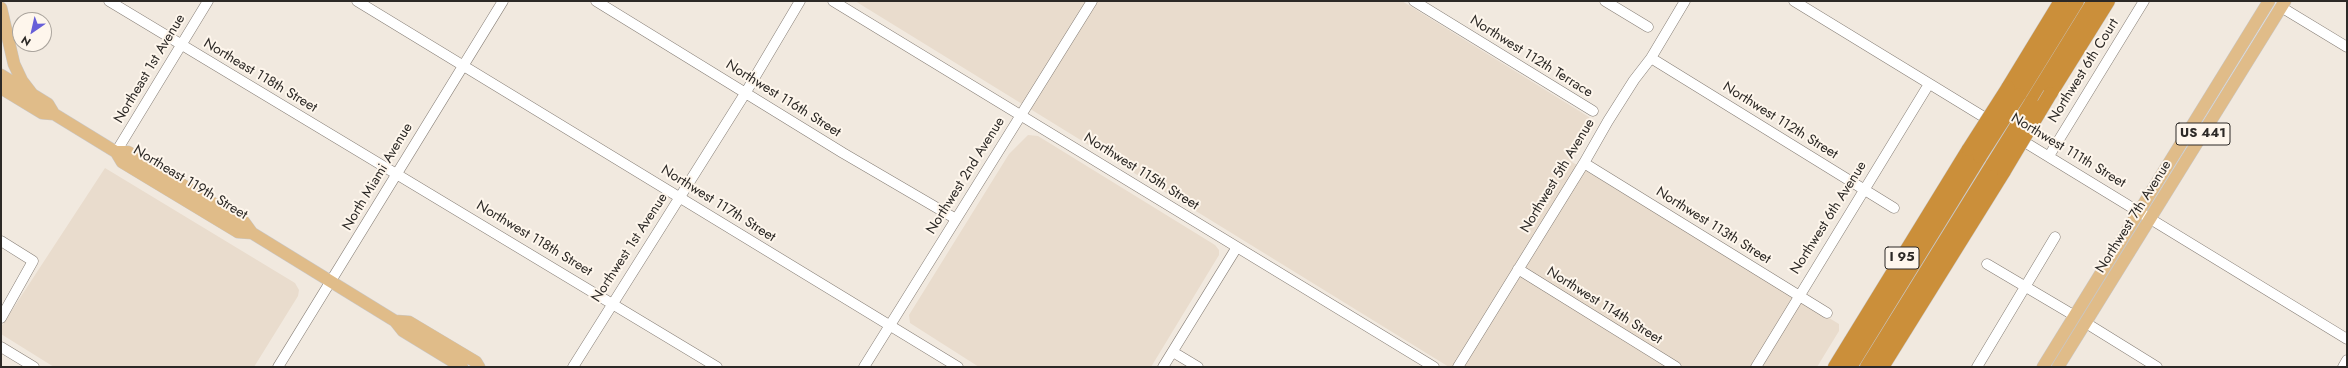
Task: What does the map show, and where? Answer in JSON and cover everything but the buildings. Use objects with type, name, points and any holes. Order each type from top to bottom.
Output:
[{"type":"highway","name":"I 95","points":[[1835,367],[1975,153],[2013,91],[2062,1]]},
{"type":"highway","points":[[2013,91],[2077,1]]},
{"type":"highway","points":[[1867,367],[1999,168],[2031,103],[2094,1]]},
{"type":"highway","name":"I 95","points":[[1882,367],[1999,168],[2050,94],[2108,1]]},
{"type":"highway","points":[[1850,367],[1975,153]]},
{"type":"main road","name":"Northwest 7th Avenue","points":[[2043,367],[2269,1]]},
{"type":"main road","name":"Northwest 7th Avenue","points":[[2057,367],[2086,323],[2234,84],[2282,3]]},
{"type":"main road","points":[[1,8],[14,64],[22,82],[32,94]]},
{"type":"main road","points":[[2234,84],[2242,60],[2252,43],[2255,24]]},
{"type":"main road","name":"Northeast 119th Street","points":[[1,76],[48,104],[54,114]]},
{"type":"main road","name":"Northeast 119th Street","points":[[1,88],[42,113],[54,114],[116,152],[122,162],[238,232],[252,233],[395,321]]},
{"type":"main road","points":[[2057,367],[2059,355],[2073,333],[2074,316]]},
{"type":"main road","points":[[395,321],[403,331],[462,367]]},
{"type":"main road","points":[[395,321],[409,322],[476,362],[479,367]]},
{"type":"street","name":"Northeast 118th Street","points":[[109,1],[397,173]]},
{"type":"street","name":"Northeast 1st Avenue","points":[[116,152],[208,1]]},
{"type":"street","name":"Northwest 117th Street","points":[[357,1],[680,196],[958,367]]},
{"type":"street","name":"North Miami Avenue","points":[[278,367],[503,1]]},
{"type":"street","name":"Northwest 116th Street","points":[[596,1],[843,153],[956,219]]},
{"type":"street","name":"Northwest 1st Avenue","points":[[573,367],[612,302],[746,92],[800,1]]},
{"type":"street","name":"Northwest 115th Street","points":[[833,1],[1434,367]]},
{"type":"street","name":"Northwest 2nd Avenue","points":[[864,367],[1092,1]]},
{"type":"street","name":"Northwest 112th Terrace","points":[[1414,1],[1593,111]]},
{"type":"street","points":[[1605,1],[1648,27]]},
{"type":"street","name":"Northwest 5th Avenue","points":[[1458,367],[1630,86],[1651,58],[1685,1]]},
{"type":"street","name":"Northwest 111th Street","points":[[1794,1],[2347,338]]},
{"type":"street","name":"Northwest 6th Court","points":[[2049,156],[2144,1]]},
{"type":"street","points":[[2282,3],[2347,47]]},
{"type":"street","name":"Northwest 112th Street","points":[[1651,58],[1894,208]]},
{"type":"street","name":"Northwest 6th Avenue","points":[[1756,367],[1798,295],[1929,84]]},
{"type":"street","name":"Northwest 113th Street","points":[[1584,163],[1827,313]]},
{"type":"street","name":"Northwest 118th Street","points":[[397,173],[717,367]]},
{"type":"street","points":[[1976,367],[2026,288],[2055,237]]},
{"type":"street","points":[[1,241],[33,261],[1,318]]},
{"type":"street","points":[[1164,367],[1237,247]]},
{"type":"street","points":[[1987,264],[2074,316]]},
{"type":"street","name":"Northwest 114th Street","points":[[1518,269],[1676,367]]},
{"type":"street","points":[[2086,323],[2157,367]]},
{"type":"street","points":[[1,347],[34,367]]},
{"type":"street","points":[[1173,352],[1198,367]]},
{"type":"street","points":[[2342,367],[2347,360]]},
{"type":"shaded area","points":[[855,1],[1402,1],[1589,117],[1592,124],[1570,157],[1572,162],[1839,324],[1839,331],[1817,367],[1449,367]]},
{"type":"shaded area","points":[[1028,135],[1038,136],[1215,245],[1219,250],[1219,255],[1151,367],[979,367],[910,323],[909,315],[1009,154]]},
{"type":"shaded area","points":[[105,168],[295,283],[299,290],[298,296],[254,367],[54,367],[1,334],[1,327]]}]
